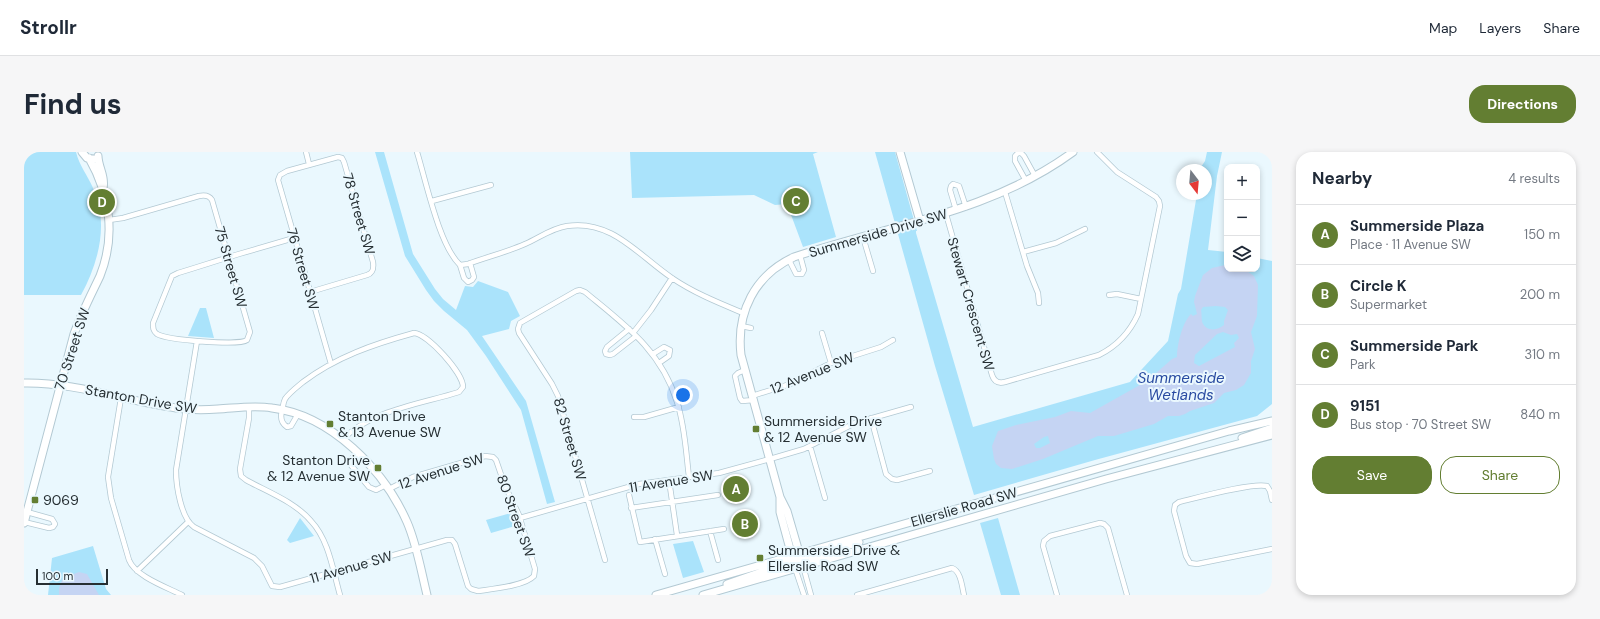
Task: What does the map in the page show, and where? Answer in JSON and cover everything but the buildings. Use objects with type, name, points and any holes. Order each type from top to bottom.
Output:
[{"type":"street","points":[[82,152],[85,156],[95,159],[100,153]]},
{"type":"street","points":[[306,152],[309,164]]},
{"type":"street","points":[[417,152],[443,239],[455,259],[460,264],[464,278],[468,282],[474,277],[470,263]]},
{"type":"street","points":[[900,152],[920,221]]},
{"type":"street","name":"Summerside Drive SW","points":[[800,565],[799,554],[787,511],[780,498],[740,348],[743,313],[755,289],[764,278],[788,260],[800,255],[966,207],[1005,192],[1035,176],[1073,152]]},
{"type":"street","name":"Stewart Crescent SW","points":[[946,214],[992,375],[997,382],[1005,382],[1093,357],[1105,352],[1115,345],[1129,330],[1138,314],[1160,203],[1154,196],[1118,172],[1098,152]]},
{"type":"street","name":"70 Street SW","points":[[100,153],[99,163],[104,182],[103,188]]},
{"type":"street","points":[[1026,181],[1015,161],[1015,156],[1018,153],[1021,153],[1024,156],[1035,176]]},
{"type":"street","name":"78 Street SW","points":[[309,164],[333,157],[341,157],[344,162],[373,262],[373,271],[367,276],[310,292]]},
{"type":"street","name":"70 Street SW","points":[[25,518],[77,324],[104,264],[108,245],[108,206],[103,188],[89,158]]},
{"type":"street","name":"76 Street SW","points":[[309,164],[287,170],[280,175],[278,183],[331,364]]},
{"type":"street","name":"Summerside Drive SW","points":[[956,210],[950,190],[953,184],[959,186],[966,207]]},
{"type":"street","points":[[432,201],[491,185]]},
{"type":"street","points":[[1005,192],[1022,252],[1037,290],[1040,303]]},
{"type":"street","name":"75 Street SW","points":[[109,220],[123,218],[199,196],[207,196],[212,200],[250,332],[247,340],[244,342],[197,341]]},
{"type":"street","points":[[460,264],[470,263],[521,245],[558,228],[581,225],[596,227],[615,235],[672,278],[691,289],[743,313]]},
{"type":"street","points":[[1022,252],[1056,243],[1085,229]]},
{"type":"street","points":[[863,237],[873,271]]},
{"type":"street","points":[[137,571],[188,522],[178,490],[176,477],[177,456],[197,341],[163,336],[156,334],[153,330],[153,323],[172,276],[228,257],[294,238]]},
{"type":"street","name":"Summerside Drive SW","points":[[788,260],[796,274],[802,274],[804,270],[800,255]]},
{"type":"street","points":[[633,333],[607,347],[605,351],[606,354],[613,354],[633,333],[651,310],[672,278]]},
{"type":"street","name":"82 Street SW","points":[[605,560],[558,396],[552,384],[520,335],[518,326],[524,320],[580,290],[585,292],[633,333]]},
{"type":"street","points":[[1109,295],[1117,294],[1141,299]]},
{"type":"street","points":[[741,326],[751,328]]},
{"type":"street","points":[[633,333],[653,354],[668,378],[678,406],[689,477]]},
{"type":"street","points":[[298,414],[293,425],[287,427],[283,424],[281,418],[285,400],[290,393],[308,378],[331,364],[362,349],[412,334],[418,334],[448,359],[462,380],[463,387],[459,392],[376,418],[352,432],[342,440]]},
{"type":"street","points":[[822,334],[831,363]]},
{"type":"street","name":"12 Avenue SW","points":[[753,398],[790,384],[831,363],[881,347],[893,340]]},
{"type":"street","points":[[653,354],[664,347],[670,350],[669,356],[659,363]]},
{"type":"street","points":[[745,370],[735,376],[740,398],[742,401],[753,398]]},
{"type":"street","name":"Stanton Drive SW","points":[[24,383],[60,385],[121,398],[186,409],[217,410],[249,407],[282,410],[298,414],[327,428],[357,453],[387,487],[408,524],[427,595]]},
{"type":"street","points":[[121,398],[108,468],[108,484],[129,560],[137,571],[182,595]]},
{"type":"street","points":[[634,417],[644,417],[678,406]]},
{"type":"street","points":[[249,407],[249,418],[240,469],[241,476],[291,504],[311,521],[325,545],[340,595]]},
{"type":"street","name":"11 Avenue SW","points":[[520,518],[638,484],[725,472],[810,446],[851,425],[911,407]]},
{"type":"street","points":[[1260,424],[1272,416]]},
{"type":"street","points":[[871,418],[886,474],[892,480],[900,480],[930,471]]},
{"type":"street","name":"Ellerslie Road SW","points":[[799,554],[1229,431],[1272,421]]},
{"type":"street","points":[[1178,460],[1272,428]]},
{"type":"street","name":"Ellerslie Road SW","points":[[705,595],[800,565],[1272,435]]},
{"type":"street","points":[[1178,460],[1272,440]]},
{"type":"street","points":[[810,446],[825,498]]},
{"type":"street","points":[[357,453],[350,460],[350,464],[369,487],[376,490],[387,487]]},
{"type":"street","name":"12 Avenue SW","points":[[387,487],[413,477],[485,456],[493,457]]},
{"type":"street","name":"80 Street SW","points":[[471,590],[478,591],[514,584],[531,579],[534,576],[535,569],[520,518],[505,486],[496,460],[493,457]]},
{"type":"street","points":[[668,480],[677,536]]},
{"type":"street","points":[[1272,500],[1267,486],[1257,486],[1212,494],[1179,502],[1174,507],[1174,514],[1186,556],[1190,563],[1198,564],[1272,549]]},
{"type":"street","points":[[629,495],[640,542],[724,529]]},
{"type":"street","points":[[631,508],[718,495]]},
{"type":"street","name":"Summerside Drive SW","points":[[780,498],[780,512],[792,558],[800,565]]},
{"type":"street","points":[[25,518],[52,519],[55,524],[53,527],[49,528],[25,518]]},
{"type":"street","name":"11 Avenue SW","points":[[188,522],[254,558],[262,566],[274,587],[280,587],[443,540],[452,540],[456,547],[467,583],[471,590]]},
{"type":"street","points":[[1057,595],[1043,546],[1044,541],[1050,536],[1098,523],[1104,524],[1108,528],[1127,595]]},
{"type":"street","points":[[800,565],[870,538],[891,528]]},
{"type":"street","points":[[710,531],[718,560]]},
{"type":"street","points":[[655,539],[665,574]]},
{"type":"street","points":[[656,595],[792,558],[799,554]]},
{"type":"street","points":[[705,595],[735,580],[788,563],[792,558]]},
{"type":"street","points":[[800,565],[804,595]]},
{"type":"street","points":[[800,565],[811,595]]},
{"type":"street","points":[[856,595],[950,568],[955,569],[958,573],[964,595]]},
{"type":"shaded area","points":[[24,152],[76,152],[93,188],[98,201],[100,215],[100,242],[93,269],[81,295],[24,295]]},
{"type":"shaded area","points":[[375,152],[384,152],[413,254],[443,299],[456,310],[465,286],[473,287],[478,281],[508,292],[520,316],[511,321],[509,329],[482,336],[526,401],[555,502],[547,504],[521,410],[486,356],[467,330],[434,301],[405,256]]},
{"type":"shaded area","points":[[630,152],[818,152],[813,154],[836,237],[803,247],[787,204],[775,205],[754,195],[632,198]]},
{"type":"shaded area","points":[[875,152],[895,152],[917,231],[916,233],[973,427],[1130,382],[1168,341],[1178,294],[1181,289],[1196,200],[1212,200],[1212,164],[1203,164],[1207,152],[1222,152],[1217,176],[1208,250],[1224,252],[1224,272],[1260,272],[1260,259],[1272,261],[1272,404],[1257,416],[974,495],[935,366]]},
{"type":"shaded area","points":[[200,308],[206,308],[214,338],[188,336]]},
{"type":"shaded area","points":[[511,513],[515,526],[491,533],[486,520]]},
{"type":"shaded area","points":[[300,518],[314,536],[290,543],[287,540]]},
{"type":"shaded area","points":[[998,518],[1020,595],[1001,595],[980,523]]},
{"type":"shaded area","points":[[693,541],[704,572],[683,578],[673,544]]},
{"type":"shaded area","points":[[93,546],[106,589],[111,595],[48,595],[52,558]]},
{"type":"water","name":"Summerside Wetlands","points":[[1224,265],[1224,272],[1248,272],[1254,276],[1258,285],[1257,316],[1251,332],[1255,349],[1251,361],[1251,373],[1244,385],[1236,390],[1224,393],[1214,403],[1179,416],[1168,416],[1154,424],[1114,436],[1098,436],[1043,459],[1012,469],[1001,468],[996,464],[992,446],[998,431],[1016,425],[1055,417],[1071,411],[1090,413],[1147,381],[1172,359],[1177,357],[1179,340],[1185,323],[1191,314],[1193,316],[1197,314],[1194,302],[1203,275],[1212,268]],"holes":[[[1203,307],[1225,307],[1228,310],[1224,325],[1216,329],[1205,327],[1202,321],[1201,310]],[[1223,332],[1231,335],[1237,334],[1239,338],[1234,343],[1235,347],[1199,366],[1194,363],[1195,355],[1217,334]],[[1048,436],[1050,443],[1040,448],[1036,448],[1034,444]]]},
{"type":"water","points":[[79,572],[87,574],[99,595],[59,595],[59,588],[63,578]]},
{"type":"place","name":"Summerside Park","points":[[796,201]]},
{"type":"place","name":"9151","points":[[102,202]]},
{"type":"place","name":"Stanton Drive & 13 Avenue SW","points":[[330,424]]},
{"type":"place","name":"Summerside Drive & 12 Avenue SW","points":[[756,429]]},
{"type":"place","name":"Stanton Drive & 12 Avenue SW","points":[[378,468]]},
{"type":"place","name":"Summerside Plaza","points":[[736,489]]},
{"type":"place","name":"9069","points":[[35,500]]},
{"type":"place","name":"Circle K","points":[[745,524]]},
{"type":"place","name":"Summerside Drive & Ellerslie Road SW","points":[[760,558]]}]
